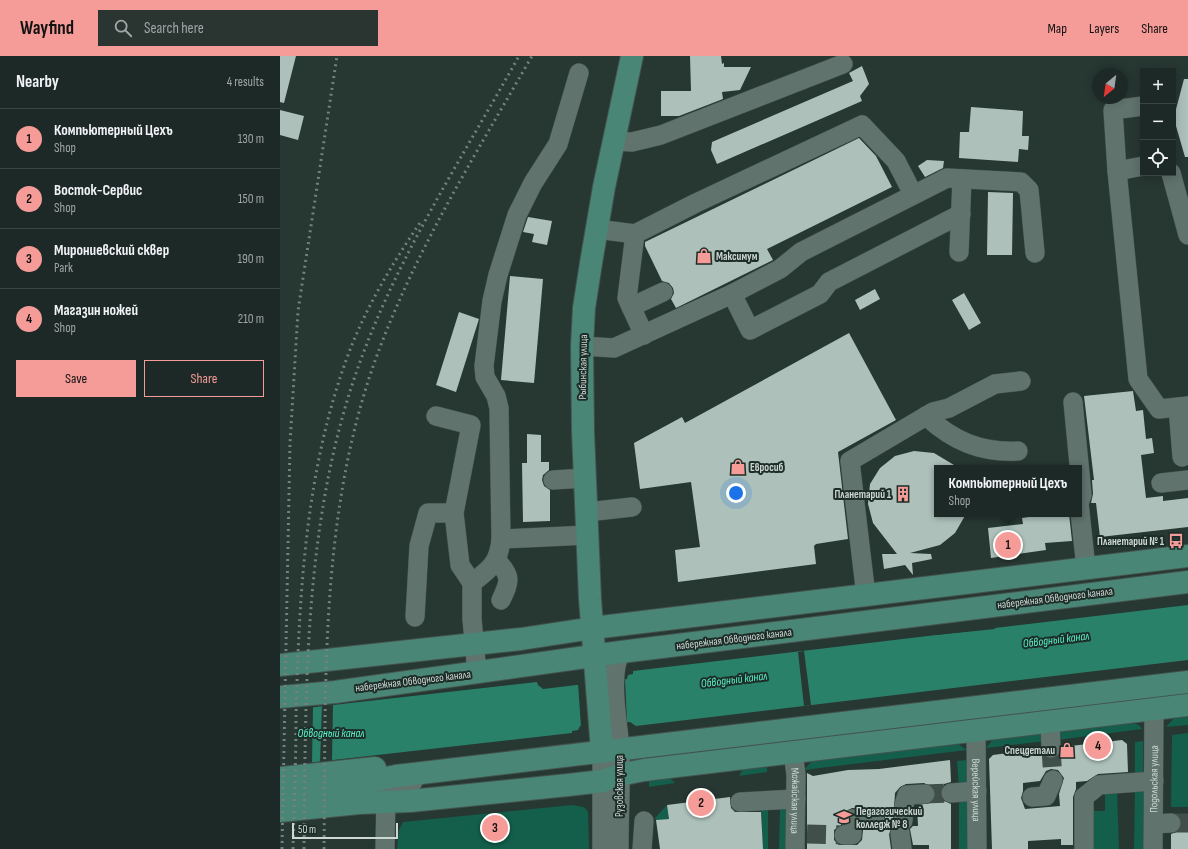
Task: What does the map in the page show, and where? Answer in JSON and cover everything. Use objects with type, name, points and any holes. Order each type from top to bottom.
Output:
[{"type":"main road","name":"Рыбинская улица","points":[[606,681],[596,656],[593,628],[585,478],[582,346],[584,308],[597,229],[632,56]]},
{"type":"main road","points":[[280,665],[866,596],[1188,556]]},
{"type":"main road","name":"набережная Обводного канала","points":[[280,697],[477,673],[621,652],[1188,582]]},
{"type":"main road","name":"Рузовская улица","points":[[606,681],[611,750]]},
{"type":"main road","points":[[280,795],[316,792],[396,776],[1188,682]]},
{"type":"main road","points":[[280,811],[326,805],[410,801],[611,778],[793,752],[1188,705]]},
{"type":"main road","points":[[280,778],[420,764],[464,768]]},
{"type":"street","points":[[614,141],[632,142],[661,135],[843,64]]},
{"type":"street","points":[[472,583],[491,568],[500,550],[501,539],[499,408],[496,396],[485,377],[484,366],[492,301],[510,234],[533,183],[558,144],[579,73]]},
{"type":"street","points":[[1140,106],[1113,110],[1117,171],[1138,379],[1159,409],[1183,406],[1182,457]]},
{"type":"street","points":[[597,229],[635,234],[696,203],[862,124],[896,162],[913,194]]},
{"type":"street","points":[[1117,171],[1140,167]]},
{"type":"street","points":[[1172,176],[1188,236]]},
{"type":"street","points":[[582,346],[614,348],[644,335],[732,294],[780,269],[801,252],[946,178],[1021,182],[1029,190],[1035,253]]},
{"type":"street","points":[[959,252],[962,179]]},
{"type":"street","points":[[732,294],[750,330],[820,294],[829,282],[961,214]]},
{"type":"street","points":[[635,234],[626,298],[644,335]]},
{"type":"street","points":[[631,307],[663,292]]},
{"type":"street","points":[[866,596],[850,461],[933,412],[949,408],[995,384],[1021,381]]},
{"type":"street","points":[[1072,402],[1079,465]]},
{"type":"street","points":[[436,416],[471,425],[454,513],[460,565],[472,583],[474,643],[477,673]]},
{"type":"street","points":[[926,416],[939,427],[969,444],[999,452],[1018,451]]},
{"type":"street","points":[[553,480],[585,478]]},
{"type":"street","points":[[1161,483],[1188,480]]},
{"type":"street","points":[[587,512],[632,507]]},
{"type":"street","points":[[415,617],[419,546],[428,513],[454,513]]},
{"type":"street","points":[[1081,517],[1086,568]]},
{"type":"street","points":[[501,539],[588,535]]},
{"type":"street","points":[[496,560],[505,569],[508,576],[508,585],[501,600]]},
{"type":"street","points":[[606,681],[621,652]]},
{"type":"street","name":"Подольская улица","points":[[1153,849],[1162,824],[1154,781],[1154,709]]},
{"type":"street","points":[[1050,721],[1051,748]]},
{"type":"street","name":"Верейская улица","points":[[976,730],[977,849]]},
{"type":"street","name":"Рузовская улица","points":[[611,750],[611,778],[619,849]]},
{"type":"street","name":"Можайская улица","points":[[793,752],[796,775],[799,839]]},
{"type":"street","points":[[384,849],[385,802],[386,793],[390,787],[398,784],[421,781],[464,768]]},
{"type":"street","name":"Рузовская улица","points":[[602,849],[611,778]]},
{"type":"street","points":[[1032,797],[1046,796],[1053,780]]},
{"type":"street","points":[[1084,849],[1084,797],[1099,785],[1154,781]]},
{"type":"street","points":[[951,792],[977,791]]},
{"type":"street","points":[[902,834],[904,805],[907,795],[925,794]]},
{"type":"street","points":[[750,803],[796,799]]},
{"type":"street","points":[[844,835],[852,835],[852,819],[875,819]]},
{"type":"street","points":[[642,849],[644,821]]},
{"type":"street","points":[[619,849],[636,849]]},
{"type":"shaded area","points":[[1188,716],[1188,725],[1166,727],[1174,718]]},
{"type":"shaded area","points":[[1132,723],[1139,725],[1142,729],[1057,740],[1057,732],[1098,727],[1100,729],[1100,726]]},
{"type":"shaded area","points":[[1043,733],[1046,741],[986,748],[993,739]]},
{"type":"shaded area","points":[[1188,733],[1188,807],[1171,807],[1172,735]]},
{"type":"shaded area","points":[[1143,741],[1143,776],[1135,776],[1135,742]]},
{"type":"shaded area","points":[[958,744],[967,750],[804,770],[812,761]]},
{"type":"shaded area","points":[[967,760],[969,786],[959,787],[957,761]]},
{"type":"shaded area","points":[[767,767],[767,772],[739,776],[743,769]]},
{"type":"shaded area","points":[[670,778],[675,783],[649,787],[649,780]]},
{"type":"shaded area","points":[[1144,787],[1143,849],[1134,849],[1135,788]]},
{"type":"shaded area","points":[[1105,790],[1117,790],[1119,849],[1091,849],[1090,811],[1105,811]]},
{"type":"shaded area","points":[[959,798],[968,798],[969,849],[959,849]]},
{"type":"shaded area","points":[[572,805],[584,807],[588,812],[589,849],[397,849],[399,830],[403,822]]},
{"type":"shaded area","points":[[667,805],[669,819],[656,820],[655,818]]},
{"type":"shaded area","points":[[761,807],[768,807],[768,849],[763,849]]},
{"type":"shaded area","points":[[780,807],[787,808],[787,849],[779,849]]},
{"type":"water","name":"Обводный канал","points":[[1188,605],[1188,660],[636,726],[630,722],[580,726],[578,730],[572,731],[572,733],[280,766],[280,711],[537,682],[543,689],[627,679],[628,675],[633,674],[633,671]]},
{"type":"pier","points":[[994,627],[995,629],[936,635],[936,633]]},
{"type":"pier","points":[[804,651],[811,705],[804,706],[798,652]]},
{"type":"pier","points":[[625,679],[627,722],[581,727],[578,683]]},
{"type":"pier","points":[[333,703],[332,762],[320,764],[322,704]]},
{"type":"pier","points":[[313,705],[312,765],[280,768],[280,709]]},
{"type":"building","points":[[280,56],[296,56],[284,103],[280,102]]},
{"type":"building","points":[[690,56],[721,56],[724,67],[751,67],[740,90],[722,92],[723,99],[679,116],[661,116],[661,91],[691,91]]},
{"type":"building","points":[[862,66],[869,84],[860,96],[862,101],[717,164],[711,150],[712,142],[853,81],[849,73]]},
{"type":"building","points":[[1184,79],[1188,79],[1188,157],[1185,157],[1176,126],[1176,109]]},
{"type":"building","points":[[971,107],[1023,111],[1022,136],[1029,136],[1028,150],[1019,149],[1018,162],[959,158],[960,132],[969,132]]},
{"type":"building","points":[[280,110],[304,116],[298,140],[280,135]]},
{"type":"building","points":[[859,138],[876,156],[892,187],[767,249],[773,260],[676,308],[671,299],[674,293],[673,288],[669,283],[662,281],[645,246],[645,242]]},
{"type":"building","points":[[927,160],[944,161],[943,168],[925,177],[918,166]]},
{"type":"building","points":[[988,192],[1013,193],[1012,255],[987,255]]},
{"type":"building","points":[[528,217],[552,221],[547,245],[532,242],[534,234],[523,232]]},
{"type":"building","points":[[510,276],[543,279],[534,383],[501,380]]},
{"type":"building","points":[[875,289],[880,299],[860,310],[855,300]]},
{"type":"building","points":[[964,293],[981,323],[969,330],[952,300]]},
{"type":"building","points":[[459,312],[479,319],[456,392],[436,385]]},
{"type":"building","name":"Евросиб","points":[[849,333],[896,420],[838,452],[848,539],[816,544],[814,546],[816,564],[678,582],[675,550],[700,547],[691,482],[640,489],[634,443],[682,417],[685,423]]},
{"type":"building","points":[[1133,391],[1136,411],[1143,410],[1146,439],[1152,438],[1154,453],[1141,455],[1146,498],[1163,496],[1163,501],[1188,498],[1188,527],[1100,537],[1096,503],[1091,503],[1093,494],[1092,480],[1094,480],[1084,396]]},
{"type":"building","points":[[527,434],[541,435],[541,462],[549,462],[549,470],[543,475],[542,480],[544,486],[550,490],[550,521],[523,522],[522,463],[527,463]]},
{"type":"building","name":"Планетарий 1","points":[[914,451],[934,453],[954,465],[934,465],[934,517],[964,517],[955,533],[940,545],[910,553],[931,554],[932,559],[912,563],[913,575],[905,565],[884,569],[882,554],[897,554],[873,523],[868,504],[870,484],[880,468],[895,456]]},
{"type":"building","points":[[1069,517],[1072,541],[1045,543],[1046,550],[991,558],[988,528],[1023,524],[1022,518]]},
{"type":"building","points":[[1122,740],[1127,744],[1128,772],[1098,774],[1087,781],[1076,782],[1076,789],[1073,797],[1073,845],[1061,845],[1061,839],[1028,841],[1028,849],[992,849],[989,759],[993,755],[1040,749],[1046,758],[1052,759],[1060,753],[1062,747]],"holes":[[[1051,769],[1058,770],[1064,778],[1059,794],[1060,806],[1025,809],[1021,798],[1023,783],[1040,781],[1046,771]]]},
{"type":"building","points":[[950,760],[951,782],[944,784],[940,793],[942,800],[951,804],[951,849],[929,849],[929,845],[913,845],[910,829],[913,826],[918,826],[917,805],[931,803],[935,799],[936,794],[934,788],[924,783],[906,784],[900,787],[895,793],[893,825],[889,834],[891,849],[807,849],[807,773],[813,776],[848,770],[879,769]],"holes":[[[852,808],[880,809],[885,814],[885,824],[880,829],[863,830],[862,840],[857,845],[839,845],[834,840],[834,830],[841,825],[843,813]]]},
{"type":"building","points":[[730,797],[731,808],[735,812],[761,812],[763,849],[660,849],[656,820],[669,819],[667,805]]},
{"type":"building","points":[[1188,817],[1188,849],[1171,849],[1171,834],[1177,832],[1181,828],[1182,823],[1180,818]]},
{"type":"tunnel","points":[[1051,748],[1053,780]]},
{"type":"tunnel","points":[[925,794],[951,793]]},
{"type":"tunnel","points":[[1171,823],[1188,823]]},
{"type":"tunnel","points":[[807,834],[844,835]]},
{"type":"railway","points":[[282,849],[290,443],[298,311],[337,56]]},
{"type":"railway","points":[[304,849],[306,721],[312,594],[319,531],[330,469],[345,407],[366,346],[399,271],[437,199],[519,56]]},
{"type":"railway","points":[[324,849],[326,660],[330,596],[336,534],[345,472],[359,410],[379,350],[395,311],[430,237],[532,56]]},
{"type":"railway","points":[[293,849],[297,672],[302,580],[313,489],[322,444],[334,399],[355,337],[381,285],[422,220]]},
{"type":"place","name":"Максимум","points":[[704,256]]},
{"type":"place","name":"Евросиб","points":[[738,467]]},
{"type":"place","name":"Планетарий 1","points":[[903,494]]},
{"type":"place","name":"Планетарий № 1","points":[[1176,541]]},
{"type":"place","name":"Компьютерный Цехъ","points":[[1008,545]]},
{"type":"place","name":"Магазин ножей","points":[[1098,746]]},
{"type":"place","name":"Спецдетали","points":[[1067,750]]},
{"type":"place","name":"Восток-Сервис","points":[[701,803]]},
{"type":"place","name":"Педагогический колледж № 8","points":[[844,817]]},
{"type":"place","name":"Мирониевский сквер","points":[[495,828]]}]
